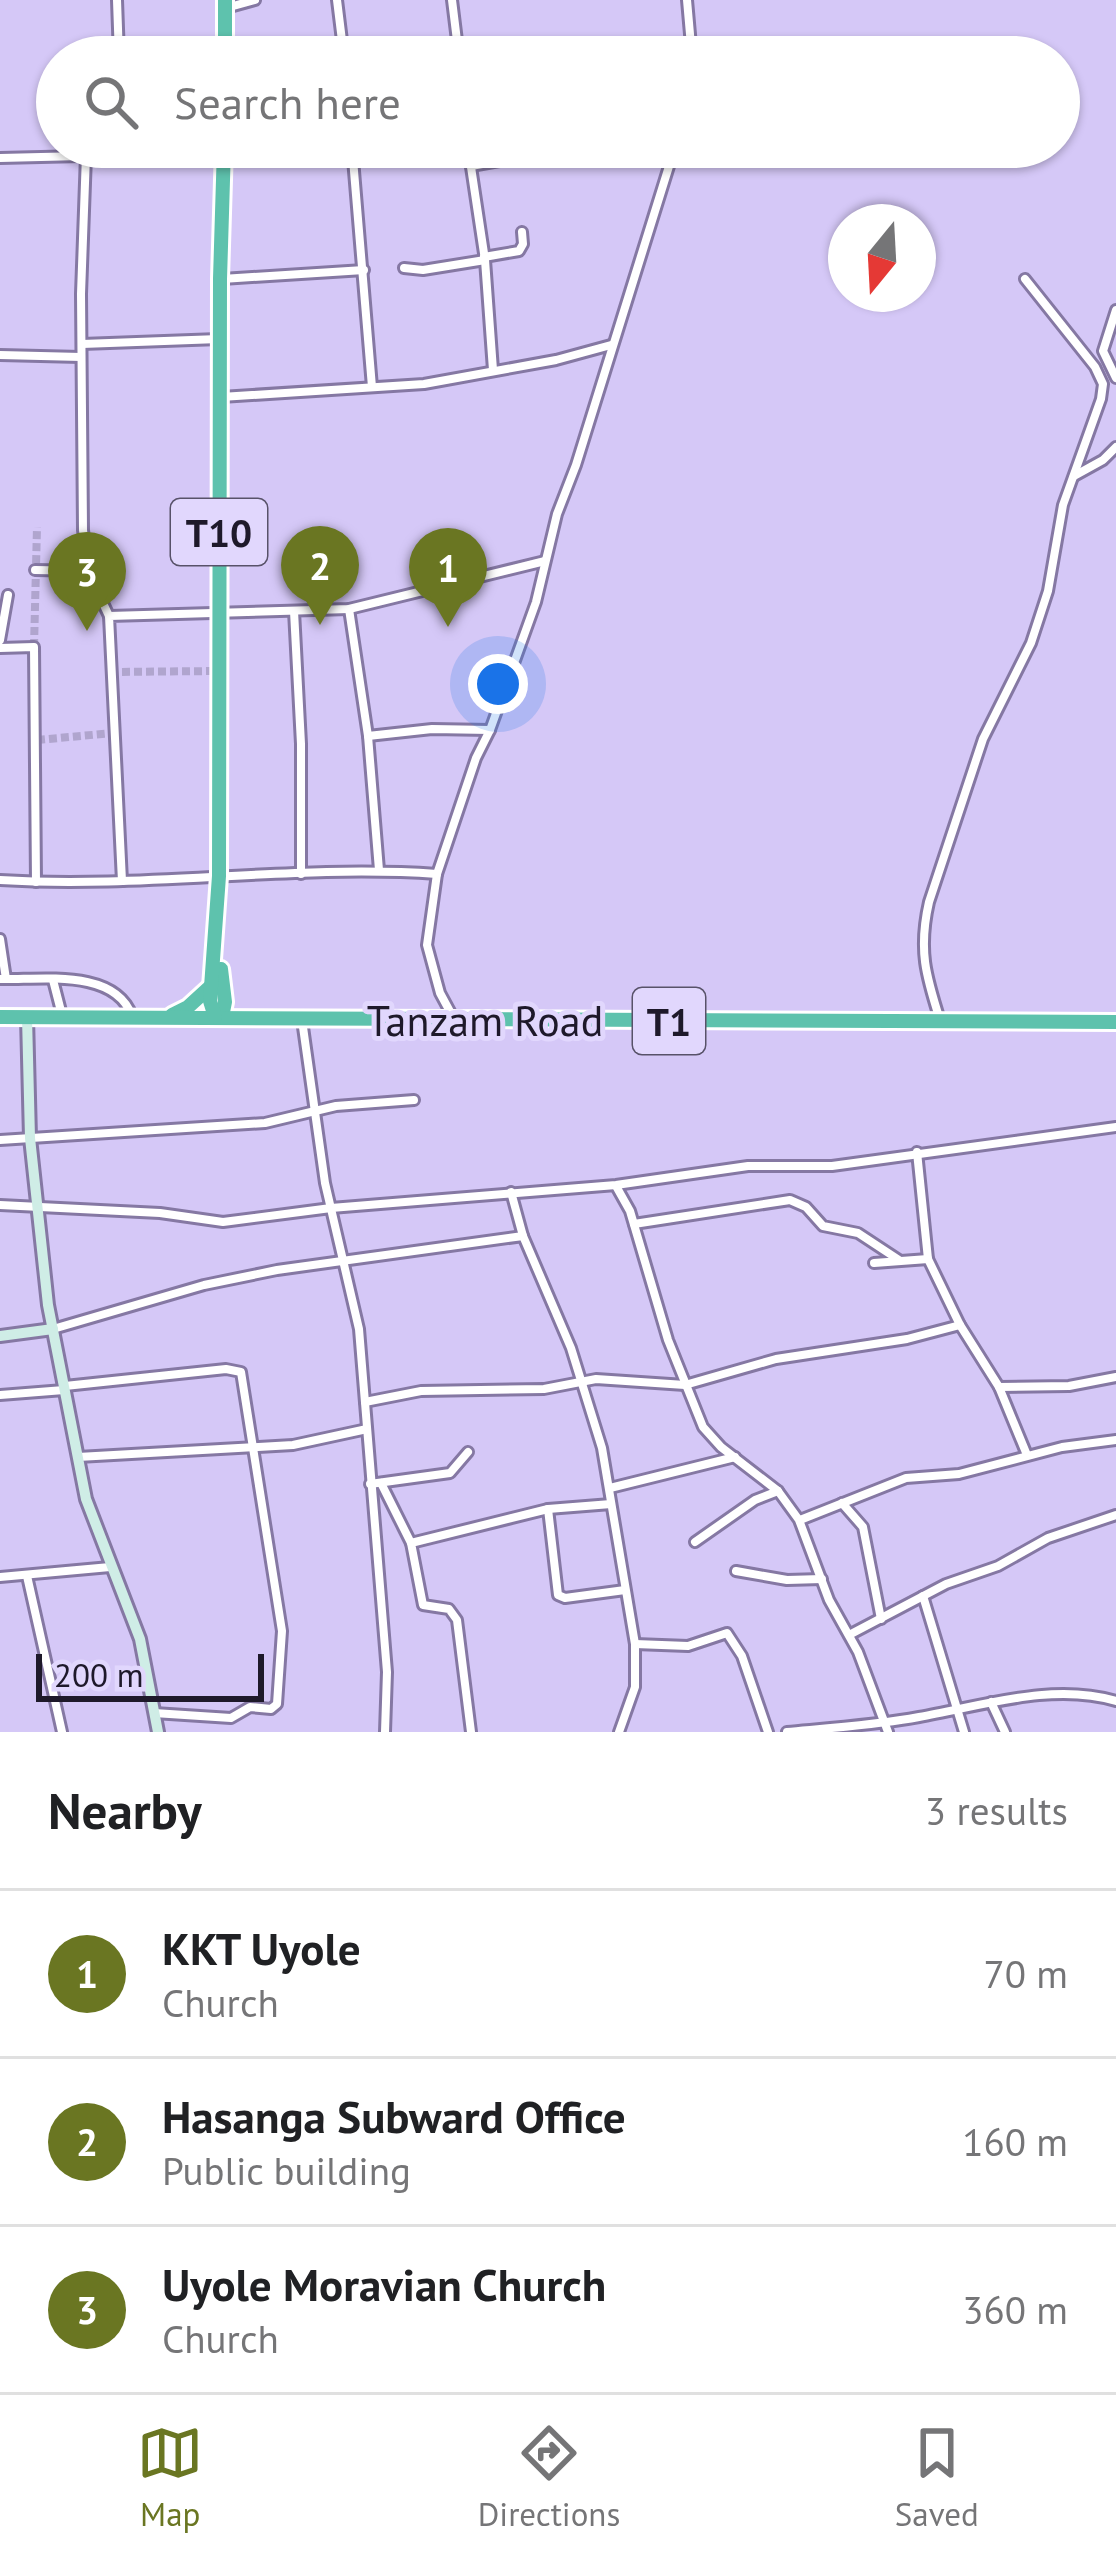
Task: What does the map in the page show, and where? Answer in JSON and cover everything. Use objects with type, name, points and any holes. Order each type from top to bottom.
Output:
[{"type":"highway","points":[[225,4],[225,36]]},
{"type":"highway","name":"T10","points":[[218,1017],[225,1002],[217,981],[223,168]]},
{"type":"highway","points":[[167,1016],[188,1007],[217,981],[242,1006],[271,1017]]},
{"type":"highway","name":"T1","points":[[0,1016],[218,1017]]},
{"type":"highway","name":"Tanzam Road","points":[[218,1017],[1116,1022]]},
{"type":"street","points":[[117,0],[118,36]]},
{"type":"street","points":[[225,4],[255,0]]},
{"type":"street","points":[[337,0],[341,36]]},
{"type":"street","points":[[452,0],[456,36]]},
{"type":"street","points":[[687,0],[690,36]]},
{"type":"street","points":[[0,158],[36,157]]},
{"type":"street","points":[[86,168],[83,530],[88,571],[109,616],[122,881]]},
{"type":"street","points":[[354,168],[372,387]]},
{"type":"street","points":[[471,168],[493,370]]},
{"type":"street","points":[[454,1020],[440,993],[427,945],[437,874],[543,581],[545,561],[611,345],[670,168]]},
{"type":"street","points":[[404,268],[423,270],[519,251],[524,244],[522,232]]},
{"type":"street","points":[[220,279],[364,270]]},
{"type":"street","points":[[941,1023],[922,962],[928,902],[983,739],[1030,643],[1048,591],[1063,505],[1093,427],[1103,384],[1085,352],[1025,279]]},
{"type":"street","points":[[1116,310],[1102,351],[1116,378]]},
{"type":"street","points":[[82,344],[221,339]]},
{"type":"street","points":[[219,397],[441,382],[556,361],[611,345]]},
{"type":"street","points":[[0,355],[81,356]]},
{"type":"street","points":[[1073,477],[1116,447]]},
{"type":"street","points":[[109,616],[349,609],[545,561]]},
{"type":"street","points":[[35,570],[88,571]]},
{"type":"street","points":[[8,596],[0,644],[34,647],[36,882]]},
{"type":"street","points":[[349,609],[368,736],[379,870]]},
{"type":"street","points":[[294,610],[301,874]]},
{"type":"street","points":[[368,736],[432,729],[490,730]]},
{"type":"street","points":[[0,880],[122,881],[379,870],[437,874]]},
{"type":"street","points":[[0,939],[3,979],[110,987],[132,1016]]},
{"type":"street","points":[[53,980],[62,1017]]},
{"type":"street","points":[[27,1017],[35,1204],[53,1329],[91,1516],[140,1639],[158,1732]]},
{"type":"street","points":[[302,1018],[331,1208],[358,1329],[375,1483],[387,1672],[385,1732]]},
{"type":"street","points":[[0,1140],[265,1123],[315,1110],[414,1100]]},
{"type":"street","points":[[0,1204],[223,1222],[331,1208],[616,1185],[748,1166],[840,1165],[1116,1127]]},
{"type":"street","points":[[916,1152],[928,1259],[960,1325],[999,1387],[1027,1455]]},
{"type":"street","points":[[616,1185],[634,1224],[685,1385],[710,1438],[778,1491],[799,1520],[886,1727]]},
{"type":"street","points":[[512,1192],[523,1236],[581,1381],[610,1487],[634,1644],[634,1687],[619,1732]]},
{"type":"street","points":[[634,1224],[790,1200],[806,1207],[824,1226],[858,1233],[898,1260]]},
{"type":"street","points":[[0,1336],[53,1329],[204,1285],[342,1258],[523,1236]]},
{"type":"street","points":[[874,1263],[928,1259]]},
{"type":"street","points":[[365,1402],[421,1391],[544,1389],[581,1381],[685,1385],[776,1359],[907,1339],[960,1325]]},
{"type":"street","points":[[0,1395],[241,1372],[283,1631],[277,1704],[271,1709],[250,1707],[231,1718],[154,1713]]},
{"type":"street","points":[[999,1387],[1069,1386],[1116,1376]]},
{"type":"street","points":[[78,1457],[254,1448],[312,1442],[367,1429]]},
{"type":"street","points":[[799,1520],[906,1478],[958,1474],[1027,1455],[1116,1440]]},
{"type":"street","points":[[375,1483],[450,1472],[468,1453]]},
{"type":"street","points":[[610,1487],[735,1457]]},
{"type":"street","points":[[375,1483],[411,1544],[423,1605],[449,1609],[457,1619],[471,1732]]},
{"type":"street","points":[[695,1542],[755,1500],[778,1491]]},
{"type":"street","points":[[842,1503],[863,1528],[880,1619]]},
{"type":"street","points":[[411,1544],[548,1509],[611,1504]]},
{"type":"street","points":[[548,1509],[557,1595],[625,1590]]},
{"type":"street","points":[[849,1636],[1075,1526],[1116,1515]]},
{"type":"street","points":[[0,1577],[110,1567]]},
{"type":"street","points":[[736,1571],[787,1580],[821,1579]]},
{"type":"street","points":[[27,1576],[62,1732]]},
{"type":"street","points":[[923,1596],[964,1732]]},
{"type":"street","points":[[634,1644],[688,1646],[728,1633],[742,1656],[768,1732]]},
{"type":"street","points":[[787,1732],[886,1727],[991,1702],[1067,1694],[1116,1701]]},
{"type":"street","points":[[991,1702],[1005,1732]]},
{"type":"tunnel","points":[[34,647],[37,527]]},
{"type":"tunnel","points":[[110,672],[218,671]]},
{"type":"tunnel","points":[[37,740],[113,733]]},
{"type":"place","name":"Hasanga Subward Office","points":[[320,625]]},
{"type":"place","name":"KKT Uyole","points":[[448,627]]},
{"type":"place","name":"Uyole Moravian Church","points":[[87,631]]}]
